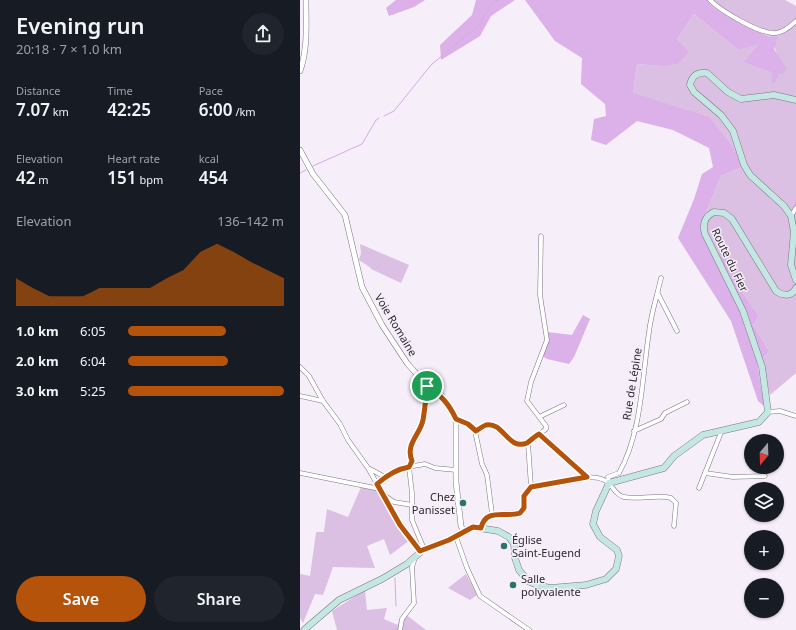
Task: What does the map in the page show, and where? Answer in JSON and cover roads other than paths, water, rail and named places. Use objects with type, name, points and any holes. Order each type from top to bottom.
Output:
[{"type":"main road","points":[[796,100],[774,95],[740,99],[728,92],[707,73],[698,74],[693,77],[690,85],[694,92],[721,115],[733,132],[744,165],[750,175],[784,206],[791,216],[794,232],[794,258],[792,265],[796,280]]},
{"type":"main road","name":"Route du Fier","points":[[768,412],[768,398],[762,367],[743,311],[704,234],[704,223],[707,218],[714,212],[724,213],[732,219],[776,291],[783,295],[788,295],[796,288]]},
{"type":"main road","points":[[304,630],[339,600],[382,579],[408,564],[420,552],[456,537],[473,527],[498,531],[512,541],[519,570],[525,578],[533,584],[550,588],[586,586],[596,583],[611,575],[616,569],[619,556],[617,550],[613,546],[600,537],[593,524],[596,511],[609,483],[664,468],[674,456],[703,435],[754,424],[765,418],[768,412]]},
{"type":"street","points":[[300,71],[303,62],[306,33],[306,0]]},
{"type":"street","points":[[710,0],[720,9],[765,32],[782,32],[788,29],[796,20]]},
{"type":"street","name":"Voie Romaine","points":[[300,150],[313,174],[345,215],[362,287],[382,325],[407,363],[427,386],[441,395],[450,406],[456,419],[456,470],[461,526],[464,532]]},
{"type":"street","points":[[791,216],[796,208]]},
{"type":"street","points":[[476,431],[486,425],[492,426],[498,428],[512,442],[519,444],[528,443],[546,428],[527,401],[531,382],[547,340],[540,295],[541,236]]},
{"type":"street","name":"Rue de Lépine","points":[[609,483],[608,477],[619,473],[625,462],[634,431],[649,331],[661,278]]},
{"type":"street","points":[[658,294],[677,331]]},
{"type":"street","points":[[300,367],[309,376],[322,401],[368,468],[400,525],[420,552]]},
{"type":"street","points":[[400,630],[402,619],[414,603],[413,565],[420,552],[412,520],[412,492],[409,467],[412,461],[410,455],[411,443],[422,422],[427,386]]},
{"type":"street","points":[[300,396],[322,401]]},
{"type":"street","points":[[634,431],[661,419],[665,413],[687,402]]},
{"type":"street","points":[[539,417],[564,404]]},
{"type":"street","points":[[768,412],[780,411],[796,416]]},
{"type":"street","points":[[456,419],[468,424],[476,431],[482,464],[487,475],[492,514]]},
{"type":"street","points":[[699,488],[722,430]]},
{"type":"street","points":[[539,434],[587,477]]},
{"type":"street","points":[[481,528],[483,521],[492,514],[520,513],[524,508],[524,496],[531,487],[528,443]]},
{"type":"street","points":[[377,484],[385,477],[402,468],[425,464],[435,468],[456,470]]},
{"type":"street","points":[[368,468],[385,477]]},
{"type":"street","points":[[300,473],[381,491],[394,502],[412,506]]},
{"type":"street","points":[[705,473],[733,477],[765,476]]},
{"type":"street","points":[[531,487],[587,477],[603,479],[609,483],[616,493],[625,497],[671,498],[676,503],[674,526]]},
{"type":"street","points":[[456,537],[467,568],[480,596],[529,630]]},
{"type":"waterway","points":[[384,116],[394,111],[431,65],[479,25],[491,5],[497,0]]},
{"type":"waterway","points":[[313,166],[362,144],[376,120],[379,118]]},
{"type":"waterway","points":[[300,173],[306,170]]},
{"type":"waterway","points":[[395,578],[396,606]]},
{"type":"waterway","points":[[398,630],[399,623]]},
{"type":"place","name":"Chez Panisset","points":[[463,503]]},
{"type":"place","name":"Église Saint-Eugend","points":[[504,546]]},
{"type":"place","name":"Salle polyvalente","points":[[513,585]]}]
